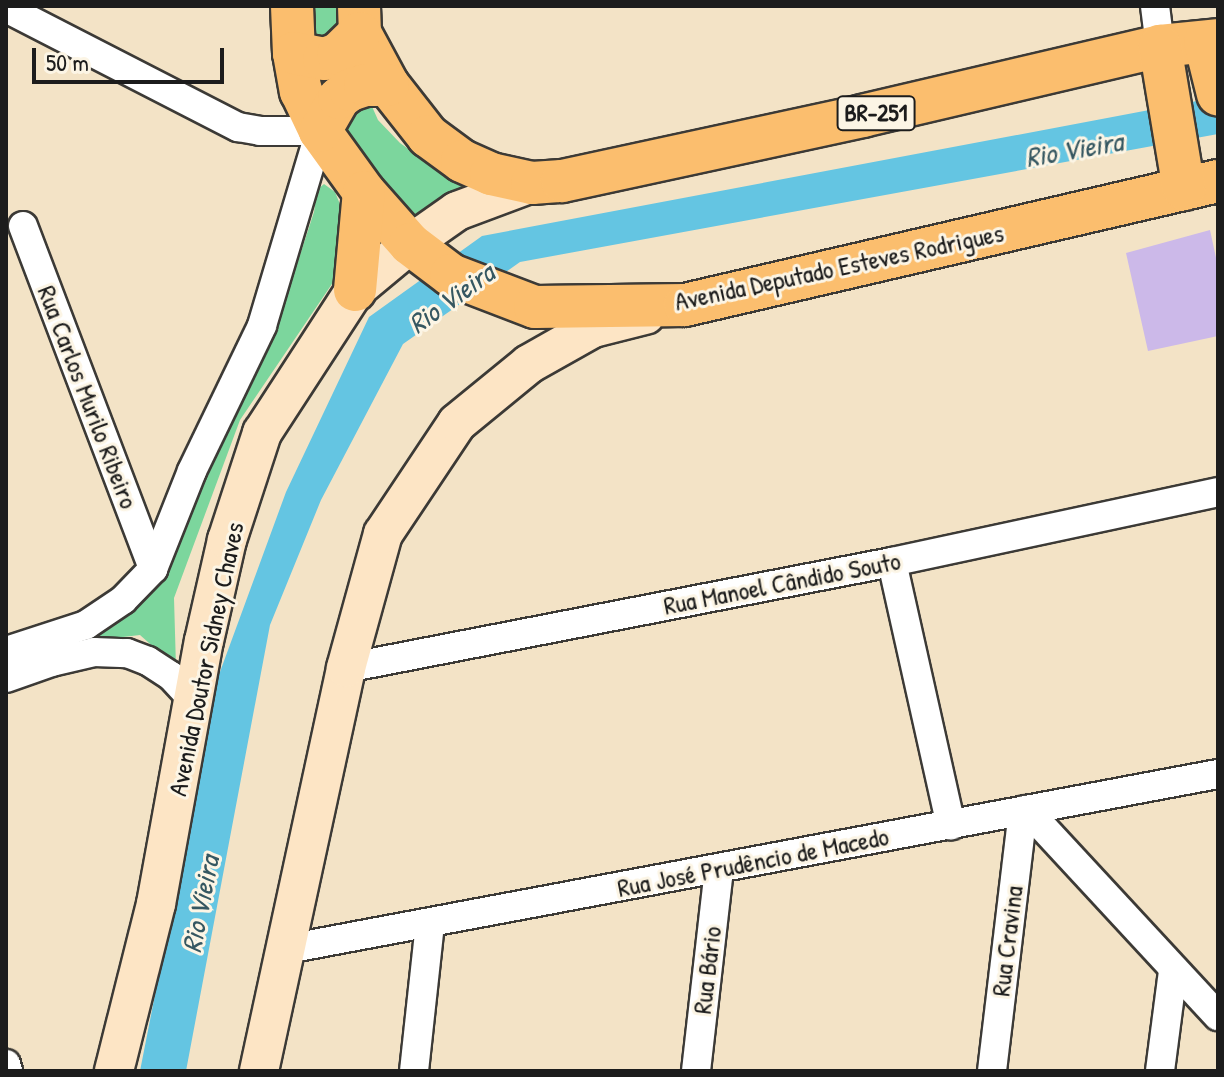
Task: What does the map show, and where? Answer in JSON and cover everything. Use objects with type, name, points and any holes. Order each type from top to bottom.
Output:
[{"type":"main road","name":"Avenida Deputado Esteves Rodrigues","points":[[292,6],[294,53],[301,91],[320,131],[364,192],[410,244],[451,275],[535,307],[685,305],[1194,179]]},
{"type":"main road","points":[[294,53],[324,59],[338,54],[359,20]]},
{"type":"main road","name":"BR-251","points":[[359,20],[388,85],[428,136],[462,161],[491,174],[532,183],[562,181],[862,116],[1159,40],[1212,59]]},
{"type":"main road","points":[[1159,40],[1194,179]]},
{"type":"main road","points":[[320,131],[339,98],[350,90],[365,85],[388,85]]},
{"type":"main road","name":"Avenida Doutor Sidney Chaves","points":[[114,1071],[156,904],[227,540],[262,433],[355,290],[410,244],[457,211],[532,183]]},
{"type":"main road","points":[[355,290],[364,192]]},
{"type":"main road","points":[[259,1071],[346,668],[383,534],[457,423],[529,364],[593,328],[685,305]]},
{"type":"street","points":[[6,8],[238,127],[260,131],[320,131],[262,326],[192,471],[153,569],[123,600],[86,625],[6,651]]},
{"type":"street","name":"Rua Carlos Murilo Ribeiro","points":[[23,226],[153,569]]},
{"type":"street","name":"Rua Manoel Cândido Souto","points":[[346,668],[892,562],[1218,492]]},
{"type":"street","points":[[892,562],[951,825]]},
{"type":"street","points":[[6,678],[94,652],[127,653],[148,661],[171,676],[194,701]]},
{"type":"street","name":"Rua José Prudêncio de Macedo","points":[[287,949],[1218,774]]},
{"type":"street","points":[[1025,810],[1218,1016]]},
{"type":"street","name":"Rua Cravina","points":[[992,1071],[1025,810]]},
{"type":"street","name":"Rua Bário","points":[[696,1071],[719,869]]},
{"type":"street","points":[[414,1071],[430,923]]},
{"type":"street","points":[[1160,1071],[1173,971]]},
{"type":"street","points":[[6,1064],[8,1071]]},
{"type":"green space","points":[[305,6],[336,6],[339,33],[311,43]]},
{"type":"green space","points":[[327,77],[370,102],[378,120],[400,143],[428,163],[469,184],[467,187],[425,208],[418,221],[385,195],[321,93],[320,78]]},
{"type":"green space","points":[[324,184],[335,192],[344,214],[336,278],[240,420],[174,598],[176,667],[140,635],[72,643],[114,626],[158,586],[168,554],[255,354],[284,304],[314,212],[317,190]]},
{"type":"water","name":"Rio Vieira","points":[[1218,97],[1218,134],[520,262],[403,344],[321,500],[270,625],[186,1071],[140,1071],[217,680],[286,492],[369,317],[482,236]]},
{"type":"building","points":[[1210,230],[1218,267],[1218,336],[1148,351],[1126,253]]}]
